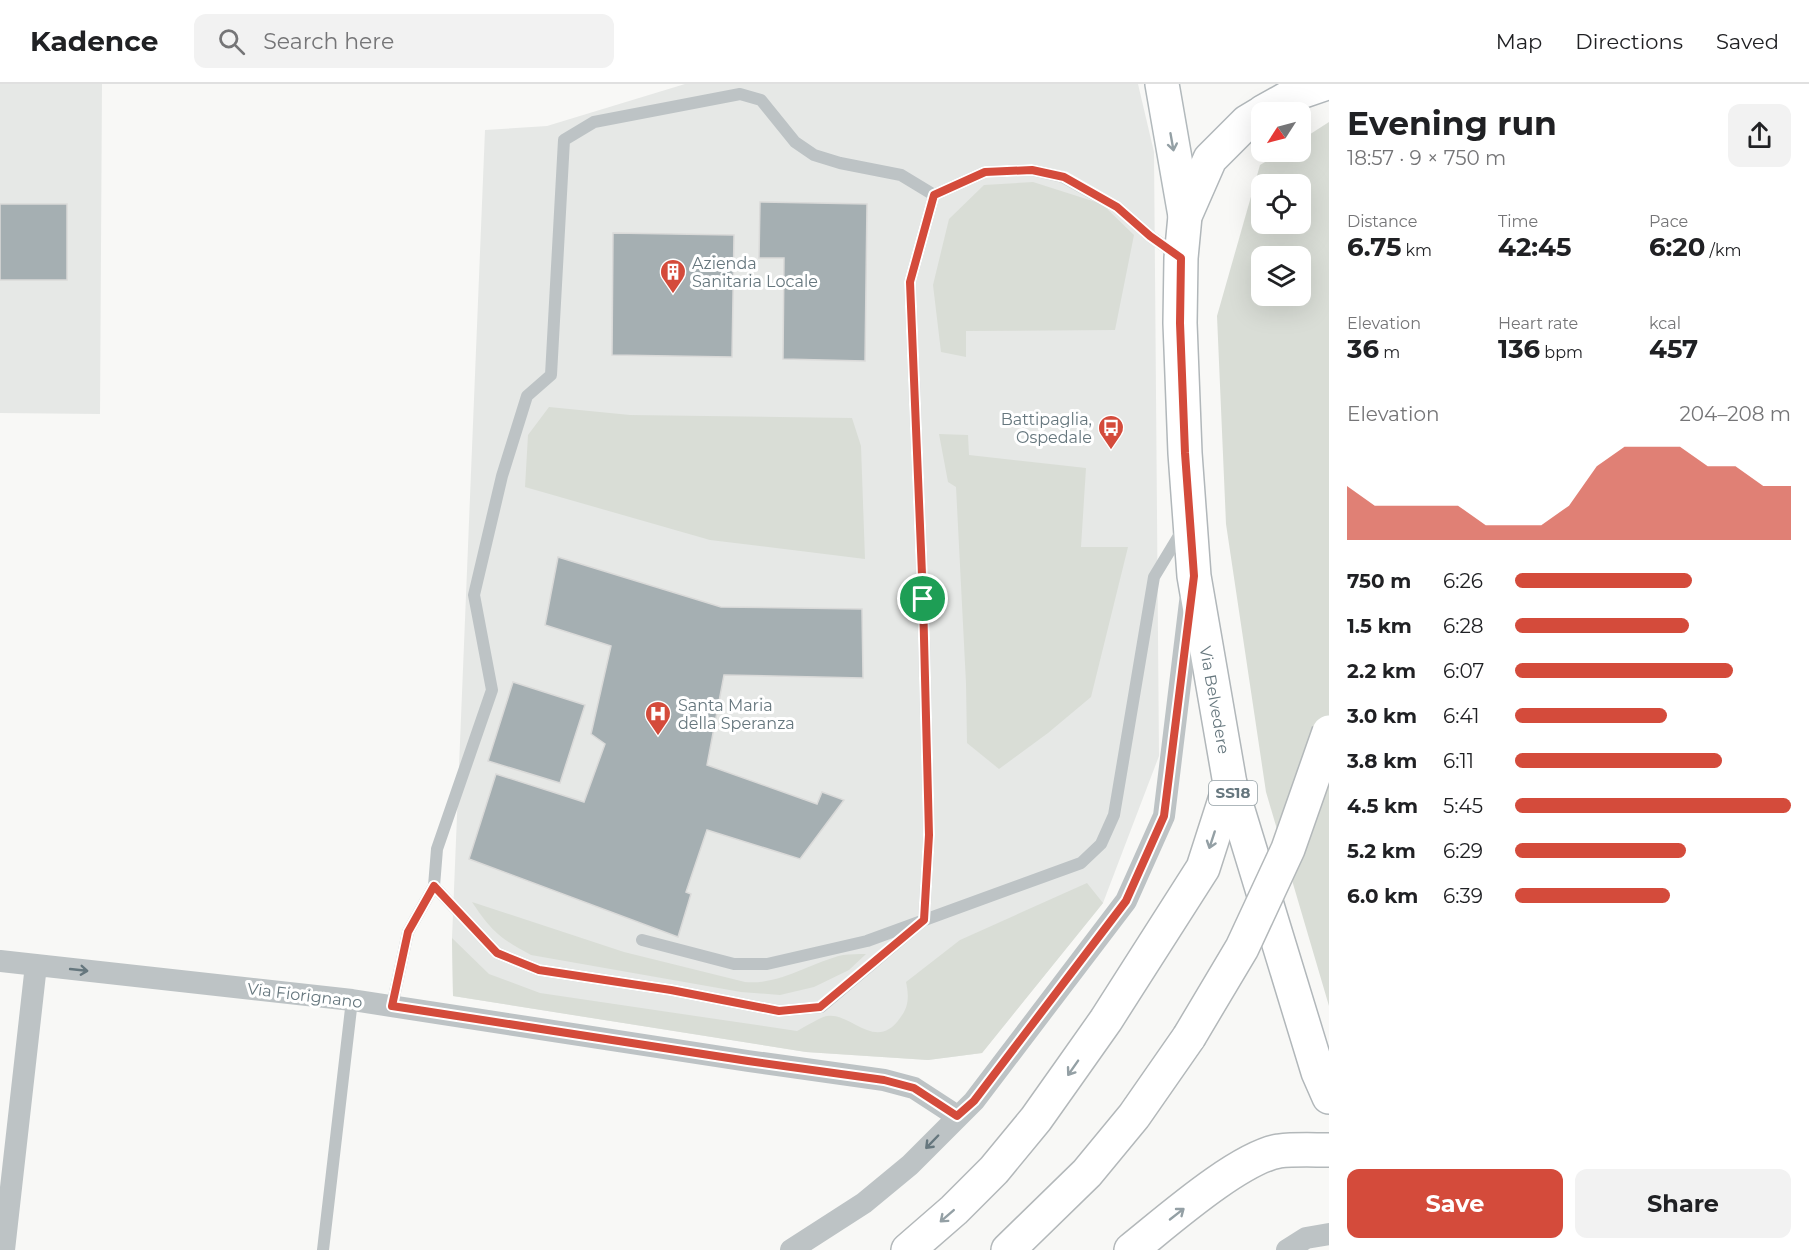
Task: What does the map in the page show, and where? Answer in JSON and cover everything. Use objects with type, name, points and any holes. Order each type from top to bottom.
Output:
[{"type":"main road","name":"Via Belvedere","points":[[1162,84],[1185,216],[1181,258],[1180,323],[1185,453],[1194,576],[1230,784],[1318,1072],[1329,1097]]},
{"type":"main road","name":"Via Belvedere","points":[[1280,102],[1295,93],[1324,84]]},
{"type":"main road","name":"Via Belvedere","points":[[1185,216],[1210,159],[1251,120]]},
{"type":"main road","points":[[1008,1250],[1087,1173],[1134,1116],[1190,1037],[1242,948],[1288,849],[1329,732]]},
{"type":"main road","points":[[908,1250],[954,1210],[994,1170],[1036,1119],[1106,1020],[1203,868],[1230,784]]},
{"type":"main road","points":[[1131,1250],[1203,1194],[1254,1159],[1278,1152],[1329,1150]]},
{"type":"street","points":[[791,1250],[864,1203],[910,1165],[965,1109],[1126,901],[1164,816],[1194,576]]},
{"type":"street","name":"Via Fiorignano","points":[[0,961],[352,1000],[884,1080],[914,1088],[965,1109]]},
{"type":"street","points":[[4,1250],[36,965]]},
{"type":"street","points":[[1287,1250],[1306,1238],[1329,1234]]},
{"type":"lane","points":[[392,1006],[408,932],[434,886],[437,849],[492,690],[474,595],[502,476],[527,396],[550,375],[564,140],[594,122],[740,94],[762,100],[795,141],[814,154],[840,163],[901,175],[934,195]]},
{"type":"lane","points":[[934,195],[985,172],[1032,170],[1064,177],[1117,207],[1150,236],[1181,258]]},
{"type":"lane","points":[[434,886],[497,953],[539,970],[671,990],[779,1011],[820,1007],[924,920],[929,835],[923,599],[910,282],[934,195]]},
{"type":"lane","points":[[642,940],[735,964],[767,964],[867,941],[1081,863],[1101,844],[1114,815],[1154,578],[1190,517]]},
{"type":"lane","points":[[323,1250],[352,1000]]},
{"type":"shaded area","points":[[0,84],[102,84],[100,414],[0,413]]},
{"type":"shaded area","points":[[685,84],[1138,84],[1154,152],[1159,756],[1103,903],[982,1053],[928,1060],[806,1052],[453,996],[452,938],[485,130],[547,126]]},
{"type":"shaded area","points":[[1329,122],[1329,1006],[1266,792],[1226,524],[1217,316],[1251,197],[1251,234],[1311,234],[1311,174],[1257,174],[1260,165],[1265,162],[1311,162],[1311,134]]},
{"type":"shaded area","points":[[1033,182],[1102,204],[1134,235],[1115,330],[966,331],[966,357],[941,352],[933,285],[949,219],[984,185]]},
{"type":"shaded area","points":[[549,407],[630,415],[852,418],[861,446],[865,559],[710,540],[525,487],[528,435]]},
{"type":"shaded area","points":[[939,434],[968,435],[969,455],[1086,468],[1081,547],[1128,547],[1091,697],[1048,733],[999,769],[967,743],[956,487],[948,482]]},
{"type":"shaded area","points":[[1087,883],[1103,903],[982,1053],[928,1060],[806,1052],[453,996],[452,938],[489,974],[540,993],[797,1031],[824,1017],[836,1016],[864,1029],[882,1032],[891,1028],[905,1010],[908,997],[906,982],[960,940]]},
{"type":"shaded area","points":[[472,902],[624,952],[745,982],[783,977],[843,955],[866,954],[849,970],[814,987],[780,995],[741,992],[531,955],[497,933]]},
{"type":"building","points":[[760,202],[867,204],[865,361],[783,359],[784,258],[759,258]]},
{"type":"building","points":[[0,204],[67,204],[67,280],[0,280]]},
{"type":"building","name":"Azienda Sanitaria Locale","points":[[613,233],[734,235],[732,357],[612,355]]},
{"type":"building","points":[[558,557],[721,607],[862,609],[863,678],[724,675],[707,765],[817,804],[822,792],[844,800],[800,859],[707,830],[686,892],[691,894],[678,937],[469,859],[496,774],[584,802],[605,744],[591,734],[611,646],[545,625]]},
{"type":"building","points":[[513,682],[585,705],[560,783],[488,761]]},
{"type":"place","name":"Azienda Sanitaria Locale","points":[[673,295]]},
{"type":"place","name":"Battipaglia, Ospedale","points":[[1111,451]]},
{"type":"place","name":"Santa Maria della Speranza","points":[[658,737]]},
{"type":"route","points":[[1032,170],[1064,177],[1117,207],[1150,236],[1181,258],[1180,323],[1185,453],[1194,576],[1164,816],[1126,901],[974,1101],[957,1116],[914,1088],[884,1080],[392,1006],[408,932],[434,886],[497,953],[539,970],[671,990],[779,1011],[820,1007],[924,920],[929,835],[923,599],[910,282],[934,195],[985,172],[1032,170]]}]
